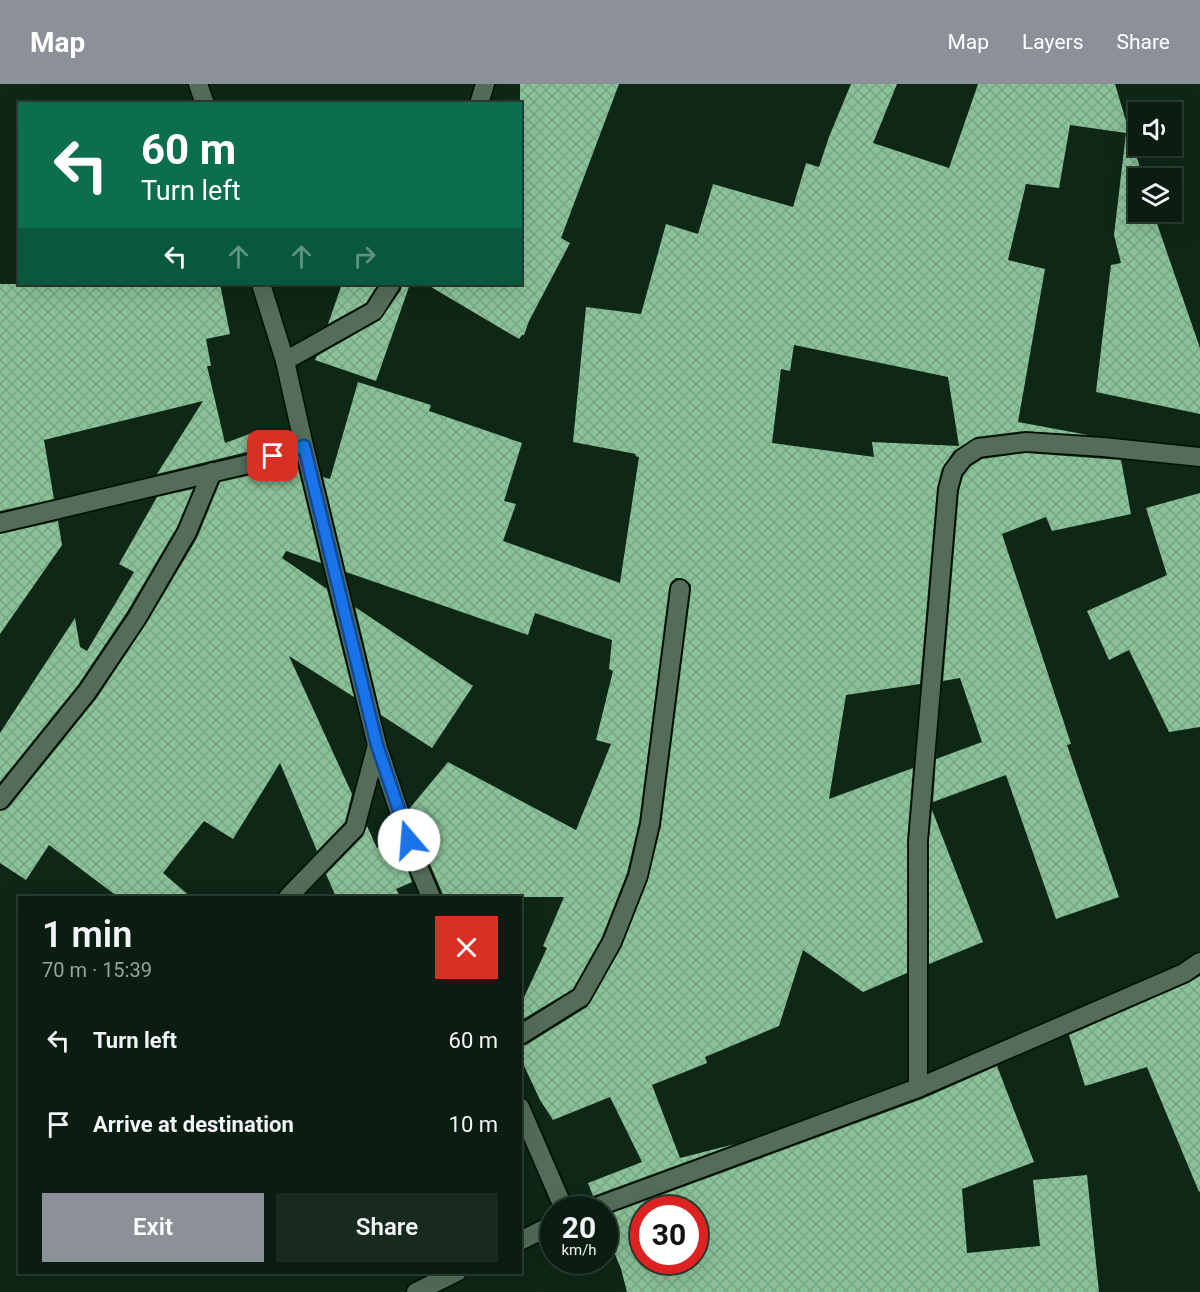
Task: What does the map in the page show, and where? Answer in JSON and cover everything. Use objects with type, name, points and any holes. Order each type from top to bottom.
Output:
[{"type":"street","points":[[198,84],[204,102]]},
{"type":"street","points":[[480,102],[484,84]]},
{"type":"street","points":[[261,285],[285,361],[377,745],[415,859],[431,896]]},
{"type":"street","points":[[285,361],[374,311],[389,285]]},
{"type":"street","points":[[918,1088],[918,841],[948,489],[953,471],[963,458],[978,448],[1026,442],[1200,457]]},
{"type":"street","points":[[0,523],[257,462],[304,446]]},
{"type":"street","points":[[0,800],[87,692],[137,618],[187,532],[212,472]]},
{"type":"street","points":[[522,1034],[581,997],[612,942],[638,876],[650,824],[680,589]]},
{"type":"street","points":[[289,896],[355,828],[377,745]]},
{"type":"street","points":[[618,1199],[918,1088],[1184,973],[1200,962]]},
{"type":"street","points":[[522,1112],[558,1196]]},
{"type":"street","points":[[522,1240],[540,1231]]},
{"type":"street","points":[[416,1292],[453,1274]]},
{"type":"building","points":[[520,84],[619,84],[561,238],[570,243],[524,335],[519,339],[428,285],[522,285],[522,102],[520,102]]},
{"type":"building","points":[[851,84],[897,84],[873,143],[949,168],[978,84],[1115,84],[1128,128],[1128,156],[1136,156],[1140,168],[1128,168],[1128,222],[1156,222],[1200,348],[1200,414],[1096,392],[1111,265],[1121,263],[1114,235],[1126,133],[1070,125],[1059,188],[1026,184],[1008,260],[1045,269],[1018,422],[1088,435],[1025,431],[976,437],[954,451],[942,468],[937,488],[920,684],[846,695],[829,799],[913,768],[907,841],[907,973],[863,992],[803,950],[779,1026],[705,1057],[707,1063],[652,1085],[680,1158],[735,1144],[593,1196],[588,1183],[642,1162],[610,1097],[553,1120],[540,1100],[522,1061],[522,1046],[587,1007],[622,946],[648,880],[661,826],[691,585],[686,580],[676,578],[671,582],[669,588],[639,822],[627,873],[602,937],[573,989],[522,1020],[522,1002],[547,948],[543,946],[564,897],[444,896],[426,855],[410,808],[448,762],[576,830],[611,744],[596,740],[613,671],[609,669],[612,640],[535,613],[528,635],[346,572],[323,477],[330,479],[358,382],[431,405],[429,411],[522,443],[504,501],[516,504],[503,541],[620,583],[639,457],[635,456],[636,454],[573,442],[586,307],[641,314],[666,224],[698,234],[713,184],[793,207],[806,163],[819,167]],"holes":[[[794,345],[948,377],[959,446],[872,442],[874,457],[772,443],[781,369],[790,371]]]},
{"type":"building","points":[[0,284],[220,285],[230,334],[206,339],[211,366],[207,366],[225,443],[255,432],[259,449],[157,474],[203,401],[44,440],[54,499],[0,511]]},
{"type":"building","points":[[342,285],[377,285],[366,303],[328,324]]},
{"type":"building","points":[[402,285],[410,285],[376,381],[315,360],[317,356],[380,320],[401,290]]},
{"type":"building","points":[[1026,453],[1121,460],[1131,514],[1052,531],[1046,517],[1002,534],[1071,744],[1067,745],[1119,897],[1056,919],[1006,775],[933,802],[936,759],[982,742],[960,678],[943,681],[959,491],[963,476],[971,466],[982,459]]},
{"type":"building","points":[[285,464],[298,468],[321,563],[286,551],[282,558],[327,589],[354,697],[289,656],[352,794],[345,822],[317,851],[280,763],[233,839],[204,821],[163,873],[190,896],[117,896],[49,845],[26,880],[0,863],[0,811],[9,807],[96,699],[146,624],[197,538],[220,482],[260,473]]},
{"type":"building","points":[[193,489],[177,527],[127,612],[78,685],[0,782],[0,733],[75,618],[80,647],[87,651],[134,572],[119,564],[157,497]]},
{"type":"building","points":[[1200,493],[1200,727],[1169,732],[1129,650],[1109,660],[1087,611],[1167,575],[1146,508]]},
{"type":"building","points":[[58,521],[62,545],[0,634],[0,534]]},
{"type":"building","points":[[355,607],[473,686],[432,748],[381,715]]},
{"type":"building","points":[[932,810],[983,942],[929,964],[929,841]]},
{"type":"building","points":[[367,826],[377,848],[393,829],[412,882],[396,889],[400,896],[336,896],[326,874],[363,836]]},
{"type":"building","points":[[1200,976],[1199,1192],[1147,1067],[1085,1086],[1069,1035]]},
{"type":"building","points":[[997,1066],[1034,1162],[962,1189],[967,1253],[1040,1246],[1033,1180],[1087,1175],[1099,1292],[627,1292],[618,1262],[618,1211],[630,1206],[630,1274],[708,1274],[708,1196],[658,1196],[922,1099]]},
{"type":"route","points":[[273,456],[304,446],[377,745],[409,840]]}]
